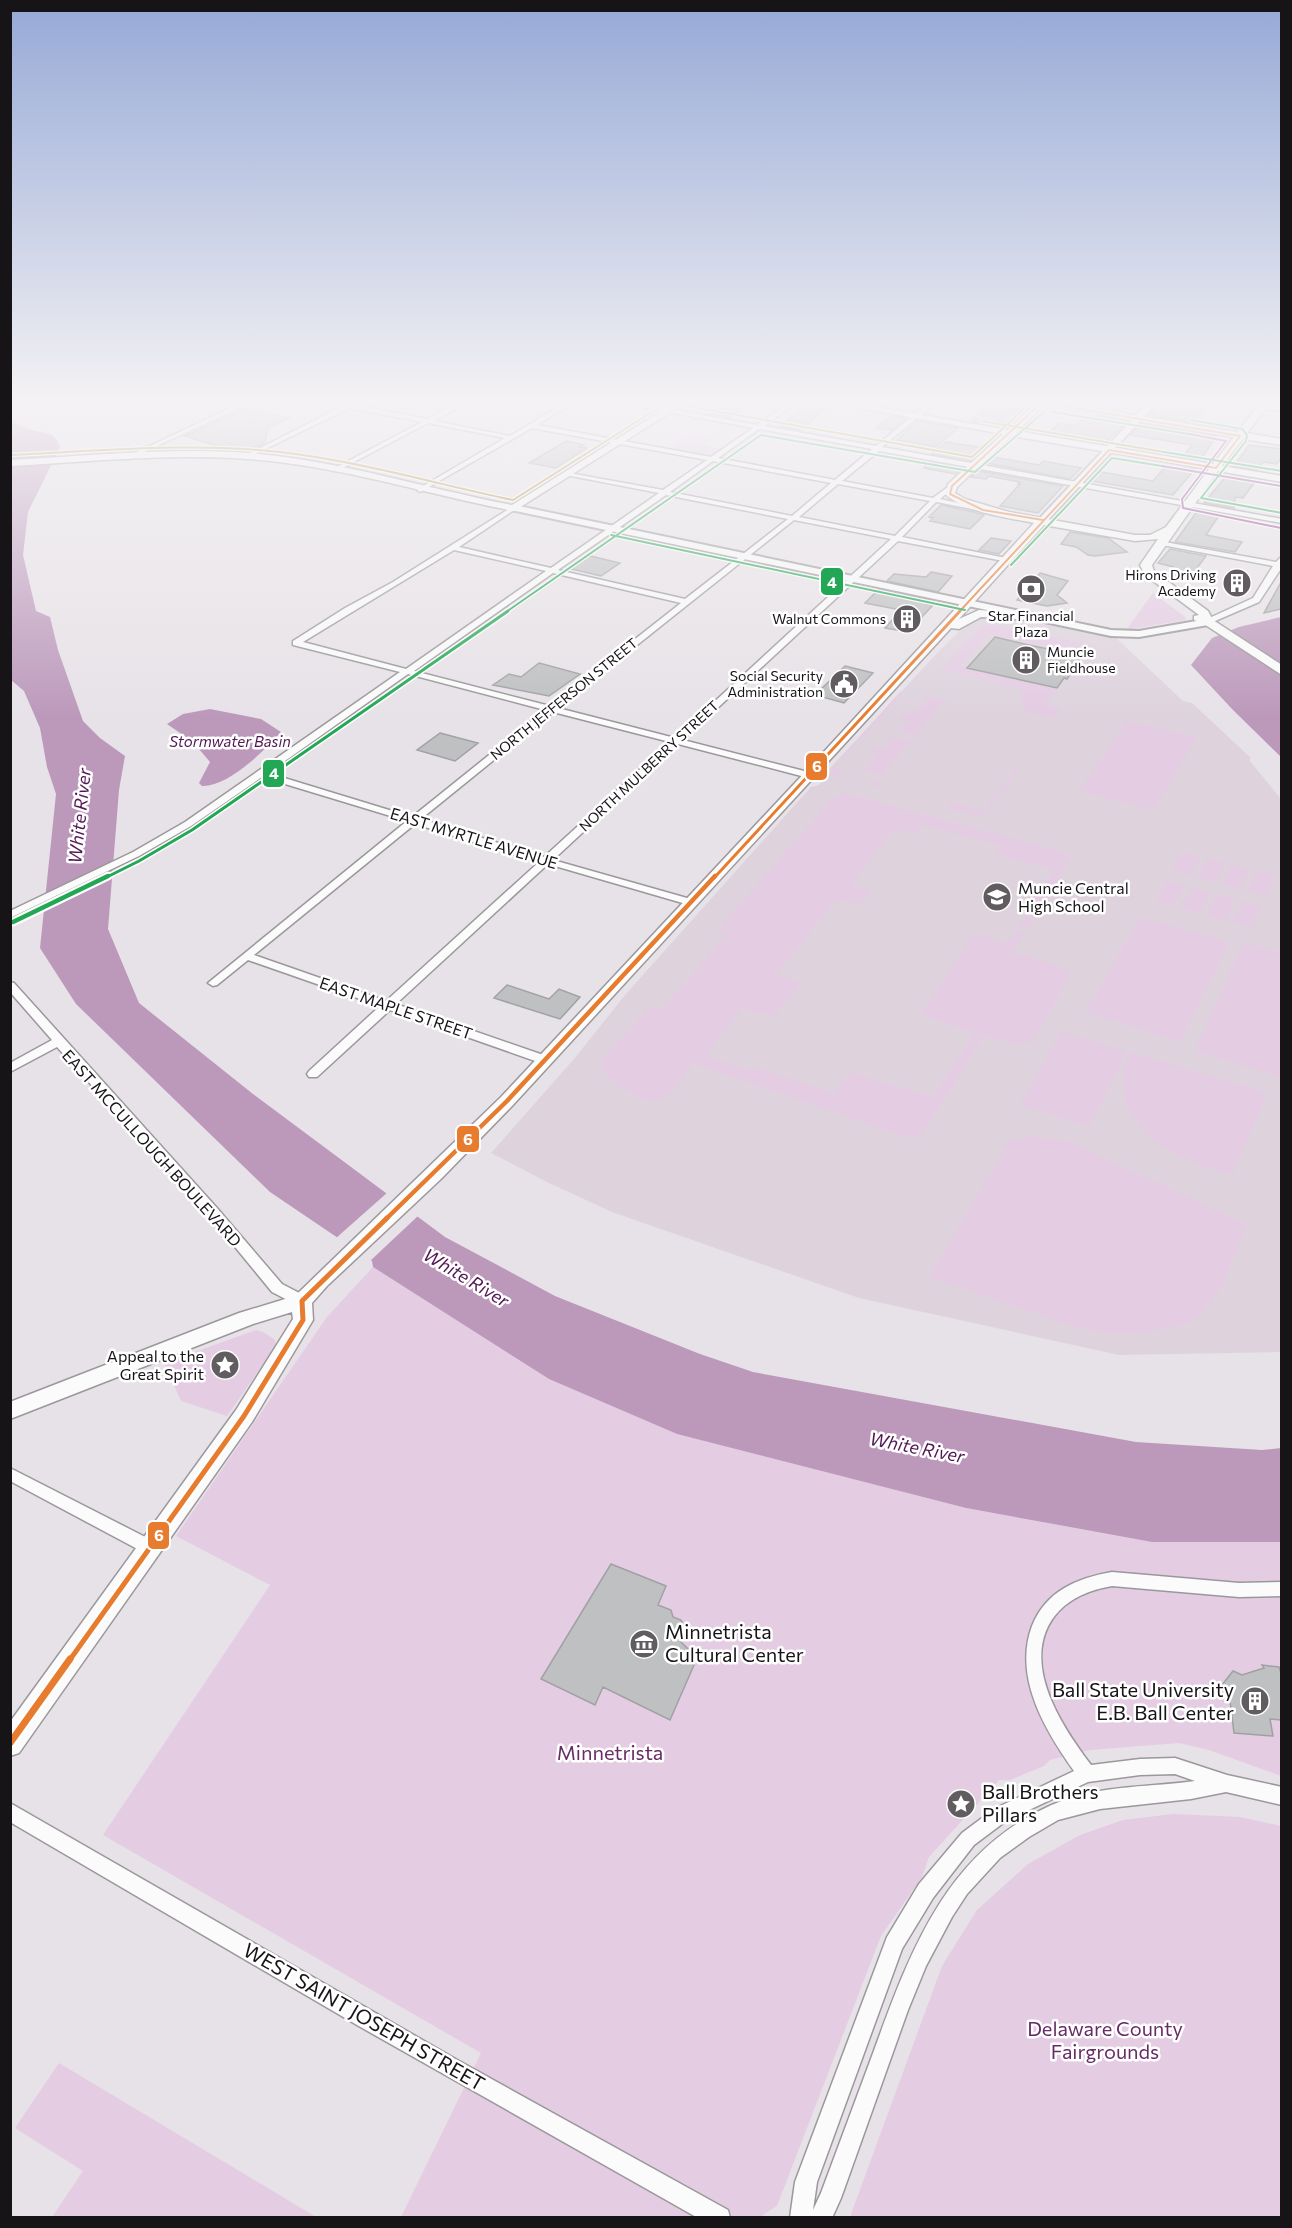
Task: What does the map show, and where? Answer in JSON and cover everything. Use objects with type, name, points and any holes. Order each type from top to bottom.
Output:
[{"type":"main road","points":[[983,509],[1126,539],[1141,550],[1135,563],[1137,572],[1196,617],[1221,630],[1281,671]]},
{"type":"main road","points":[[1184,509],[1168,530],[1162,543],[1147,561],[1146,568],[1154,578],[1204,613],[1208,622]]},
{"type":"main road","points":[[10,1411],[246,1318],[302,1301],[320,1281],[435,1173],[545,1060],[1043,520]]},
{"type":"main road","points":[[1086,529],[1144,538],[1156,537],[1168,530]]},
{"type":"main road","points":[[939,633],[980,613],[1042,619]]},
{"type":"main road","points":[[10,1744],[244,1416],[303,1320],[302,1301]]},
{"type":"street","points":[[513,509],[454,548],[296,643],[809,775]]},
{"type":"street","points":[[519,509],[1127,635],[1158,632],[1208,622],[1256,600],[1280,563],[1162,543]]},
{"type":"street","points":[[10,915],[136,854],[188,824],[642,509]]},
{"type":"street","points":[[747,509],[1006,560]]},
{"type":"street","name":"NORTH JEFFERSON STREET","points":[[213,983],[551,709],[804,509]]},
{"type":"street","name":"NORTH MULBERRY STREET","points":[[313,1074],[836,595],[926,509]]},
{"type":"street","points":[[1043,520],[1053,509]]},
{"type":"street","points":[[1219,509],[1281,521]]},
{"type":"street","points":[[454,548],[688,602]]},
{"type":"street","name":"EAST MYRTLE AVENUE","points":[[260,773],[547,861],[690,902]]},
{"type":"street","name":"EAST MAPLE STREET","points":[[247,956],[545,1060]]},
{"type":"street","name":"EAST MCCULLOUGH BOULEVARD","points":[[10,985],[57,1042],[143,1133],[276,1288],[302,1301]]},
{"type":"street","points":[[10,1068],[57,1042]]},
{"type":"street","points":[[10,1474],[149,1547]]},
{"type":"street","points":[[1087,1773],[1053,1723],[1043,1701],[1032,1656],[1036,1631],[1048,1610],[1078,1587],[1112,1579],[1239,1590],[1281,1589]]},
{"type":"street","points":[[801,2217],[806,2182],[894,1944],[910,1915],[943,1868],[968,1839],[1000,1815],[1087,1773],[1175,1766],[1227,1784],[1281,1796]]},
{"type":"street","points":[[820,2217],[830,2198],[895,2017],[924,1950],[939,1921],[978,1866],[1016,1836],[1053,1813],[1088,1803],[1138,1794],[1187,1791],[1227,1784]]},
{"type":"street","name":"WEST SAINT JOSEPH STREET","points":[[10,1812],[471,2079],[720,2217]]},
{"type":"shaded area","name":"Muncie Central High School","points":[[979,616],[1039,622],[1115,637],[1183,701],[1192,703],[1251,758],[1249,760],[1281,799],[1281,1352],[1119,1355],[859,1298],[612,1212],[491,1153],[574,1059],[625,995],[811,787],[819,785],[830,773],[830,768],[941,649],[972,619]]},
{"type":"green space","points":[[1153,593],[1184,616],[1186,620],[1126,630]]},
{"type":"green space","points":[[990,624],[1093,646],[1095,649],[1086,654],[990,634],[959,666],[1056,689],[1046,704],[1058,707],[1057,715],[1053,717],[1025,712],[1020,691],[1015,687],[942,670],[982,626]]},
{"type":"green space","points":[[900,692],[904,692],[834,767],[842,770],[838,775],[871,784],[875,781],[883,782],[879,787],[835,776],[831,772],[832,768]]},
{"type":"green space","points":[[923,695],[952,702],[943,702],[917,734],[923,737],[898,731],[908,721],[899,719],[904,713],[914,715],[928,699]]},
{"type":"green space","points":[[1126,721],[1197,737],[1154,810],[1079,791]]},
{"type":"green space","points":[[887,736],[917,743],[909,743],[882,775],[857,768],[866,769],[877,755],[870,753],[875,748],[882,749],[892,739]]},
{"type":"green space","points":[[1009,766],[1019,769],[985,814],[976,816],[946,808],[949,803],[953,803],[984,811],[1015,769]]},
{"type":"green space","points":[[844,793],[1064,852],[1070,855],[1070,859],[1028,928],[1019,926],[1054,869],[994,855],[1001,846],[923,825],[916,834],[895,829],[851,885],[871,891],[860,905],[837,899],[777,974],[801,983],[775,1016],[742,1009],[706,1055],[752,1071],[755,1067],[834,1093],[850,1072],[933,1097],[974,1033],[920,1015],[974,933],[1008,943],[1016,931],[1024,934],[1013,952],[1066,968],[1070,976],[1033,1041],[1015,1045],[984,1036],[923,1133],[917,1137],[906,1137],[694,1064],[673,1090],[658,1101],[643,1099],[624,1089],[602,1069],[600,1063],[649,1007],[661,1010],[728,932],[718,929],[832,799]]},
{"type":"green space","points":[[1182,852],[1201,857],[1191,876],[1172,871]]},
{"type":"green space","points":[[1207,858],[1226,863],[1216,882],[1197,877]]},
{"type":"green space","points":[[1231,864],[1250,869],[1241,889],[1221,884]]},
{"type":"green space","points":[[1256,871],[1276,876],[1266,896],[1247,891]]},
{"type":"green space","points":[[1166,881],[1185,886],[1174,906],[1155,901]]},
{"type":"green space","points":[[1191,888],[1210,893],[1200,913],[1180,908]]},
{"type":"green space","points":[[1216,894],[1236,900],[1226,920],[1206,915]]},
{"type":"green space","points":[[1242,901],[1262,906],[1252,927],[1232,922]]},
{"type":"green space","points":[[1140,917],[1230,942],[1180,1042],[1085,1012]]},
{"type":"green space","points":[[1244,942],[1281,952],[1281,1077],[1195,1051]]},
{"type":"green space","points":[[1061,1031],[1127,1051],[1089,1127],[1020,1105]]},
{"type":"green space","points":[[1130,1052],[1260,1090],[1266,1097],[1232,1175],[1174,1154],[1144,1131],[1135,1120],[1124,1094],[1125,1067]]},
{"type":"green space","points":[[1034,1136],[1070,1142],[1247,1224],[1223,1286],[1205,1310],[1187,1324],[1142,1333],[1107,1334],[1072,1326],[929,1277],[1009,1141]]},
{"type":"green space","name":"Minnetrista","points":[[373,1267],[549,1379],[677,1434],[966,1508],[1152,1542],[1281,1542],[1281,1776],[1209,1750],[1179,1743],[1090,1750],[1050,1760],[1044,1766],[1010,1780],[999,1780],[929,1857],[922,1877],[881,1936],[777,2206],[762,2217],[401,2217],[481,2053],[103,1835],[270,1585],[176,1536],[327,1317]]},
{"type":"green space","points":[[256,1330],[275,1340],[276,1346],[227,1416],[181,1401],[164,1363]]},
{"type":"green space","name":"Delaware County Fairgrounds","points":[[1173,1814],[1240,1817],[1281,1826],[1281,2217],[850,2217],[942,1966],[977,1910],[1028,1864],[1080,1835],[1123,1820]]},
{"type":"green space","points":[[59,2063],[316,2217],[52,2217],[83,2171],[15,2128]]},
{"type":"water","name":"White River","points":[[11,509],[29,509],[23,555],[36,611],[50,617],[58,650],[83,721],[100,738],[125,756],[119,790],[108,929],[139,1003],[253,1094],[445,1237],[555,1296],[700,1354],[753,1372],[1136,1442],[1262,1450],[1281,1448],[1281,1542],[1152,1542],[966,1508],[677,1434],[549,1379],[373,1267],[372,1261],[270,1192],[76,1004],[40,948],[56,794],[47,767],[40,728],[24,691],[11,680]]},
{"type":"water","points":[[1281,617],[1281,757],[1191,665],[1212,638],[1239,627]]},
{"type":"water","name":"Stormwater Basin","points":[[210,709],[261,719],[281,732],[255,758],[234,774],[223,781],[202,786],[199,783],[210,762],[193,742],[167,724],[183,714]]},
{"type":"pier","points":[[388,1192],[419,1215],[369,1262],[335,1239]]},
{"type":"building","points":[[937,509],[960,509],[984,515],[970,529],[930,521],[933,518],[929,517]]},
{"type":"building","points":[[1016,509],[1042,509],[1038,513]]},
{"type":"building","points":[[1198,510],[1220,514],[1206,535],[1242,542],[1235,552],[1175,542]]},
{"type":"building","points":[[1070,532],[1108,538],[1127,552],[1088,555],[1076,547],[1061,544]]},
{"type":"building","points":[[991,538],[1011,541],[999,554],[979,550]]},
{"type":"building","points":[[1170,549],[1206,556],[1189,579],[1177,577],[1169,575],[1174,567],[1158,563]]},
{"type":"building","points":[[586,555],[620,563],[601,576],[567,568]]},
{"type":"building","points":[[931,572],[952,576],[938,592],[887,581],[894,574],[926,577]]},
{"type":"building","name":"Star Financial Plaza","points":[[1040,573],[1068,581],[1057,595],[1067,603],[1047,606],[1017,600]]},
{"type":"building","points":[[1281,582],[1281,609],[1264,613]]},
{"type":"building","name":"Walnut Commons","points":[[879,589],[930,600],[927,604],[933,605],[908,632],[885,628],[901,610],[865,603]]},
{"type":"building","name":"Muncie Fieldhouse","points":[[995,637],[1082,656],[1067,679],[1064,678],[1057,688],[967,668]]},
{"type":"building","points":[[539,663],[580,674],[549,696],[493,685],[509,674],[521,677]]},
{"type":"building","name":"Social Security Administration","points":[[845,666],[873,673],[844,703],[815,695]]},
{"type":"building","points":[[440,733],[478,743],[455,761],[417,750]]},
{"type":"building","points":[[507,985],[549,999],[559,989],[580,997],[560,1019],[494,998]]},
{"type":"building","name":"Minnetrista Cultural Center","points":[[611,1564],[666,1586],[658,1605],[671,1610],[673,1617],[681,1620],[686,1628],[686,1635],[680,1641],[688,1649],[679,1656],[694,1665],[670,1720],[603,1687],[595,1705],[541,1679]]},
{"type":"building","name":"Ball State University E.B. Ball Center","points":[[1262,1665],[1279,1667],[1281,1720],[1270,1719],[1273,1736],[1234,1733],[1230,1701],[1226,1700],[1222,1685],[1233,1671],[1242,1675],[1264,1668]]},
{"type":"transit line","name":"4","points":[[13,922],[139,861],[192,830],[654,509]]},
{"type":"transit line","name":"6","points":[[980,509],[1043,520]]},
{"type":"transit line","name":"6","points":[[10,1743],[244,1416],[303,1320],[302,1301],[507,1101],[1054,509]]},
{"type":"transit line","name":"4","points":[[1011,565],[1064,509]]},
{"type":"transit line","points":[[1188,509],[1281,528]]},
{"type":"transit line","points":[[1260,509],[1282,513]]},
{"type":"transit line","name":"4","points":[[611,535],[965,610]]},
{"type":"place","name":"Hirons Driving Academy","points":[[1237,583]]},
{"type":"place","name":"Star Financial Plaza","points":[[1031,589]]},
{"type":"place","name":"Walnut Commons","points":[[907,619]]},
{"type":"place","name":"Muncie Fieldhouse","points":[[1026,660]]},
{"type":"place","name":"Social Security Administration","points":[[844,684]]},
{"type":"place","name":"Muncie Central High School","points":[[997,897]]},
{"type":"place","name":"Appeal to the Great Spirit","points":[[225,1365]]},
{"type":"place","name":"Minnetrista Cultural Center","points":[[644,1644]]},
{"type":"place","name":"Ball State University E.B. Ball Center","points":[[1255,1701]]},
{"type":"place","name":"Ball Brothers Pillars","points":[[961,1804]]}]
